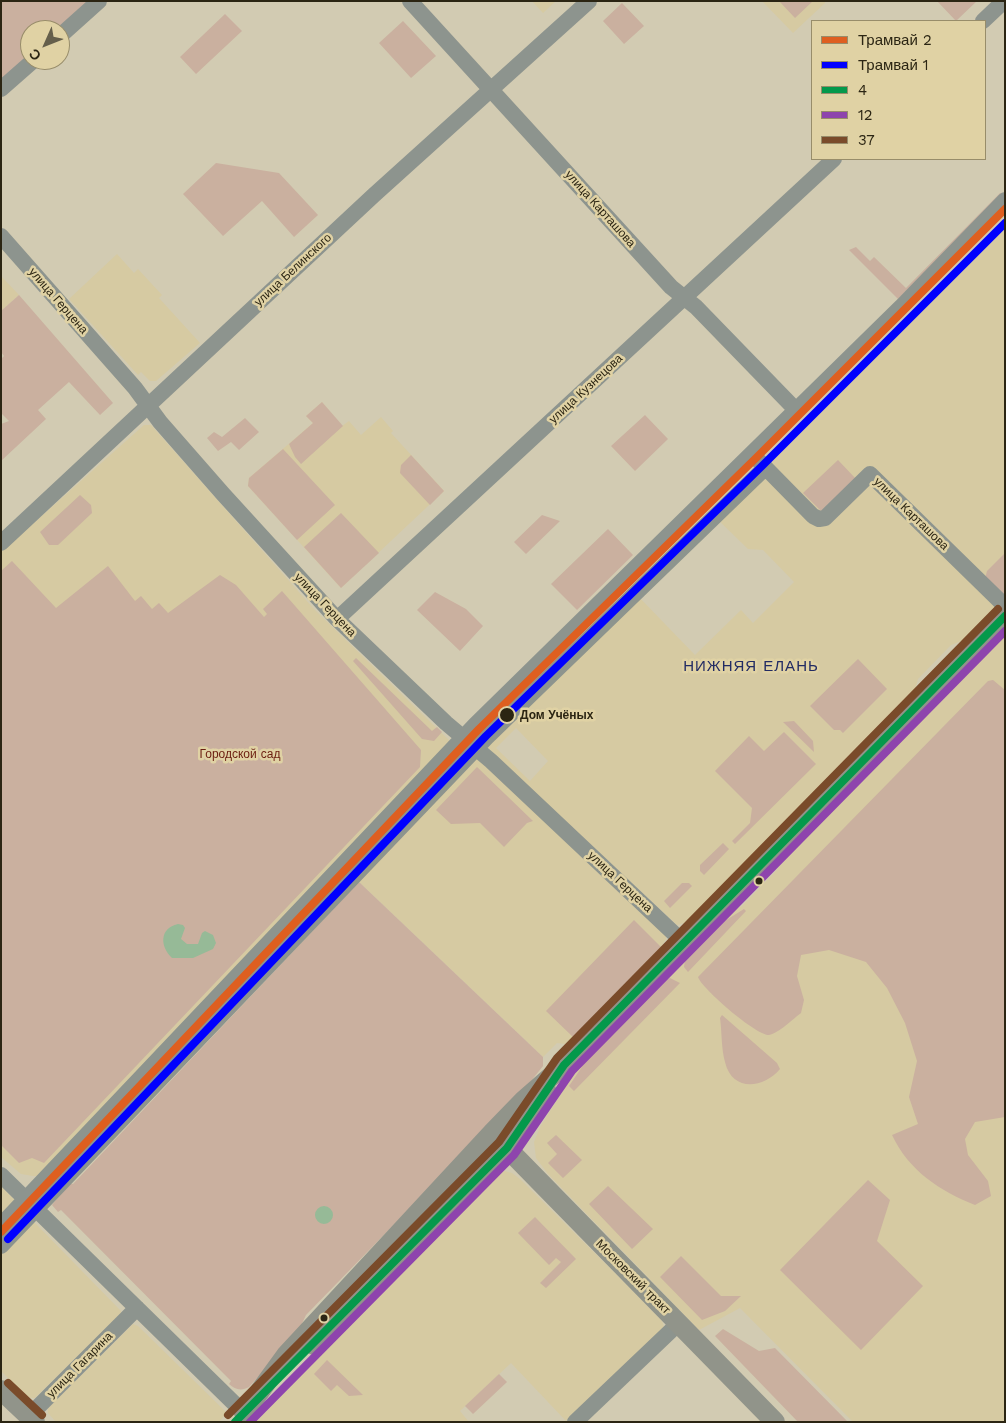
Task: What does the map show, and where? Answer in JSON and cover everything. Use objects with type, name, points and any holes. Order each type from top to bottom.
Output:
[{"type":"main road","points":[[240,1417],[287,1354],[492,1133],[524,1100],[564,1065],[1005,616]]},
{"type":"main road","points":[[240,1417],[295,1364],[506,1148],[564,1065]]},
{"type":"main road","name":"Московский тракт","points":[[492,1133],[775,1422]]},
{"type":"main road","points":[[1,1390],[28,1420]]},
{"type":"street","points":[[70,27],[99,1]]},
{"type":"street","name":"улица Карташова","points":[[410,1],[666,282],[685,298],[796,410]]},
{"type":"street","name":"улица Белинского","points":[[1,542],[374,195],[589,1]]},
{"type":"street","points":[[984,20],[1004,1]]},
{"type":"street","points":[[1,89],[23,70]]},
{"type":"street","name":"улица Кузнецова","points":[[337,619],[833,160]]},
{"type":"street","points":[[1,1246],[33,1205],[463,738],[752,454],[1005,200]]},
{"type":"street","name":"улица Герцена","points":[[1,236],[254,530],[337,619],[683,942]]},
{"type":"street","name":"улица Карташова","points":[[752,454],[813,516],[819,519],[825,518],[870,474],[1005,606]]},
{"type":"street","points":[[1,1225],[33,1205],[476,748],[568,656],[765,468]]},
{"type":"street","points":[[1,1175],[137,1308],[240,1417]]},
{"type":"street","name":"улица Гагарина","points":[[28,1420],[137,1308]]},
{"type":"street","points":[[575,1422],[679,1323]]},
{"type":"shaded area","points":[[532,1],[556,1],[543,13]]},
{"type":"shaded area","points":[[762,1],[825,1],[825,3],[793,33]]},
{"type":"shaded area","points":[[1005,226],[1005,599],[964,640],[951,645],[918,679],[915,690],[688,922],[677,925],[487,749],[488,741],[636,594],[695,655],[741,610],[753,623],[794,582],[763,550],[748,549],[714,516]],"holes":[[[516,728],[548,761],[530,781],[496,748]]]},
{"type":"shaded area","points":[[117,254],[134,273],[138,269],[162,295],[159,298],[200,343],[156,381],[150,381],[141,372],[138,375],[69,299]]},
{"type":"shaded area","points":[[1,276],[19,295],[1,311]]},
{"type":"shaded area","points":[[322,402],[342,426],[349,421],[361,435],[381,417],[393,431],[391,433],[444,491],[341,588],[248,486],[249,478],[313,423],[306,416]]},
{"type":"shaded area","name":"Городской сад","points":[[144,425],[151,425],[314,609],[450,741],[40,1176],[33,1176],[21,1174],[1,1157],[1,552]]},
{"type":"shaded area","points":[[1005,632],[1005,1422],[853,1422],[740,1308],[699,1330],[548,1174],[536,1158],[534,1142],[540,1127],[581,1062],[725,914],[742,906],[777,870],[784,854]]},
{"type":"shaded area","points":[[478,757],[666,934],[666,939],[661,947],[573,1037],[565,1044],[557,1043],[543,1057],[359,882]]},
{"type":"shaded area","points":[[178,924],[183,925],[185,928],[181,939],[187,944],[198,944],[202,933],[205,931],[213,935],[216,943],[213,949],[193,958],[172,958],[165,949],[163,938],[167,929]]},
{"type":"shaded area","points":[[501,1170],[512,1173],[520,1179],[619,1277],[662,1321],[664,1327],[662,1331],[566,1421],[511,1363],[460,1411],[469,1422],[256,1422]]},
{"type":"shaded area","points":[[1,1186],[15,1200],[1,1223]]},
{"type":"shaded area","points":[[320,1206],[328,1206],[333,1211],[331,1222],[320,1224],[315,1219],[315,1211]]},
{"type":"shaded area","points":[[32,1223],[35,1223],[121,1311],[121,1314],[35,1398],[25,1395],[1,1371],[1,1252]]},
{"type":"shaded area","points":[[133,1324],[138,1326],[225,1411],[225,1415],[219,1422],[56,1422],[48,1413],[48,1408]]},
{"type":"green space","points":[[1,1],[90,1],[70,20],[20,20],[20,66],[1,83]]},
{"type":"green space","points":[[779,1],[813,1],[795,18]]},
{"type":"green space","points":[[937,1],[977,1],[957,20]]},
{"type":"green space","points":[[622,3],[644,26],[624,44],[603,21]]},
{"type":"green space","points":[[225,14],[242,31],[196,74],[180,57]]},
{"type":"green space","points":[[403,21],[436,56],[411,78],[379,43]]},
{"type":"green space","points":[[216,163],[279,173],[318,215],[294,237],[262,201],[223,236],[183,194]]},
{"type":"green space","points":[[1000,193],[1005,193],[898,299],[849,250],[856,247],[870,261],[874,257],[906,288]]},
{"type":"green space","points":[[19,295],[113,403],[100,415],[69,382],[38,410],[46,419],[1,461],[1,424],[9,421],[1,413],[1,359],[4,356],[1,352],[1,311]]},
{"type":"green space","points":[[322,402],[343,426],[301,464],[295,457],[289,444],[313,423],[306,416]]},
{"type":"green space","points":[[645,415],[668,439],[635,471],[611,446]]},
{"type":"green space","points":[[245,418],[259,432],[239,450],[231,442],[218,451],[207,438],[214,432],[222,437]]},
{"type":"green space","points":[[283,449],[335,505],[297,540],[248,486],[249,478]]},
{"type":"green space","points":[[411,455],[444,491],[430,505],[400,473],[401,465]]},
{"type":"green space","points":[[838,460],[856,479],[822,512],[803,493]]},
{"type":"green space","points":[[80,495],[91,505],[92,513],[58,545],[49,545],[40,532]]},
{"type":"green space","points":[[341,513],[379,553],[341,588],[304,547]]},
{"type":"green space","points":[[542,515],[560,521],[526,554],[514,542]]},
{"type":"green space","points":[[608,529],[633,555],[577,610],[551,584]]},
{"type":"green space","points":[[1005,553],[1005,594],[1002,595],[985,579],[987,571]]},
{"type":"green space","name":"Городской сад","points":[[12,561],[56,608],[108,566],[135,601],[141,596],[152,609],[159,603],[168,613],[220,575],[236,585],[264,617],[267,614],[263,609],[282,591],[421,750],[420,767],[44,1163],[32,1158],[19,1163],[1,1145],[1,571]]},
{"type":"green space","points":[[435,592],[466,609],[483,626],[460,651],[417,610]]},
{"type":"green space","points":[[356,658],[432,731],[437,727],[442,732],[434,741],[422,739],[353,661]]},
{"type":"green space","points":[[858,659],[887,689],[843,733],[840,730],[834,730],[810,706]]},
{"type":"green space","points":[[993,680],[1005,690],[1005,1117],[975,1122],[965,1139],[968,1155],[988,1181],[991,1196],[975,1205],[950,1193],[927,1178],[907,1159],[892,1135],[918,1124],[909,1097],[917,1061],[905,1023],[887,988],[866,962],[829,950],[801,955],[797,976],[804,1000],[801,1013],[781,1029],[769,1035],[753,1028],[730,1011],[709,991],[698,977],[988,681]]},
{"type":"green space","points":[[794,721],[813,741],[814,752],[783,722]]},
{"type":"green space","points":[[784,732],[816,764],[735,844],[732,841],[750,823],[752,808],[715,771],[749,736],[764,751]]},
{"type":"green space","points":[[477,767],[533,821],[527,823],[504,847],[480,823],[451,824],[436,810]]},
{"type":"green space","points":[[723,843],[729,849],[704,875],[700,871],[700,865]]},
{"type":"green space","points":[[359,882],[543,1057],[543,1066],[519,1096],[306,1315],[297,1334],[249,1387],[244,1389],[234,1388],[229,1384],[231,1381],[61,1210],[58,1212],[52,1205],[69,1183],[73,1184]]},
{"type":"green space","points":[[682,883],[689,883],[692,886],[670,908],[664,901]]},
{"type":"green space","points":[[744,909],[746,911],[688,972],[684,967],[685,960],[723,922]]},
{"type":"green space","points":[[634,920],[661,947],[573,1037],[546,1011]]},
{"type":"green space","points":[[670,978],[680,983],[574,1091],[569,1086],[588,1058],[665,980]]},
{"type":"green space","points":[[722,1015],[777,1063],[780,1069],[773,1076],[765,1081],[749,1084],[741,1083],[734,1079],[729,1072],[724,1057],[720,1018]]},
{"type":"green space","points":[[556,1135],[582,1160],[563,1178],[548,1163],[557,1154],[547,1143]]},
{"type":"green space","points":[[868,1180],[890,1200],[877,1241],[923,1286],[861,1350],[780,1270]]},
{"type":"green space","points":[[608,1186],[653,1229],[632,1249],[589,1204]]},
{"type":"green space","points":[[535,1217],[576,1259],[546,1288],[540,1283],[561,1262],[556,1258],[549,1265],[518,1233]]},
{"type":"green space","points":[[681,1256],[721,1296],[741,1296],[725,1311],[702,1320],[660,1277]]},
{"type":"green space","points":[[723,1329],[759,1351],[775,1348],[848,1422],[798,1422],[715,1336]]},
{"type":"green space","points":[[327,1360],[363,1395],[349,1396],[337,1385],[331,1391],[314,1374]]},
{"type":"green space","points":[[499,1374],[507,1382],[473,1414],[465,1406]]},
{"type":"tram line","name":"2","points":[[1,1232],[479,729],[756,458],[1005,209]]},
{"type":"tram line","name":"1","points":[[8,1239],[486,736],[763,465],[1005,223]]},
{"type":"transit line","name":"37","points":[[228,1415],[499,1142],[557,1058],[998,609]]},
{"type":"transit line","name":"4","points":[[235,1422],[507,1148],[564,1065],[1005,616]]},
{"type":"transit line","name":"12","points":[[250,1422],[514,1155],[572,1071],[1005,631]]},
{"type":"transit line","name":"37","points":[[8,1383],[42,1415]]},
{"type":"place","name":"Дом Учёных","points":[[507,715]]},
{"type":"district","name":"НИЖНЯЯ ЕЛАНЬ","points":[[751,667]]}]
